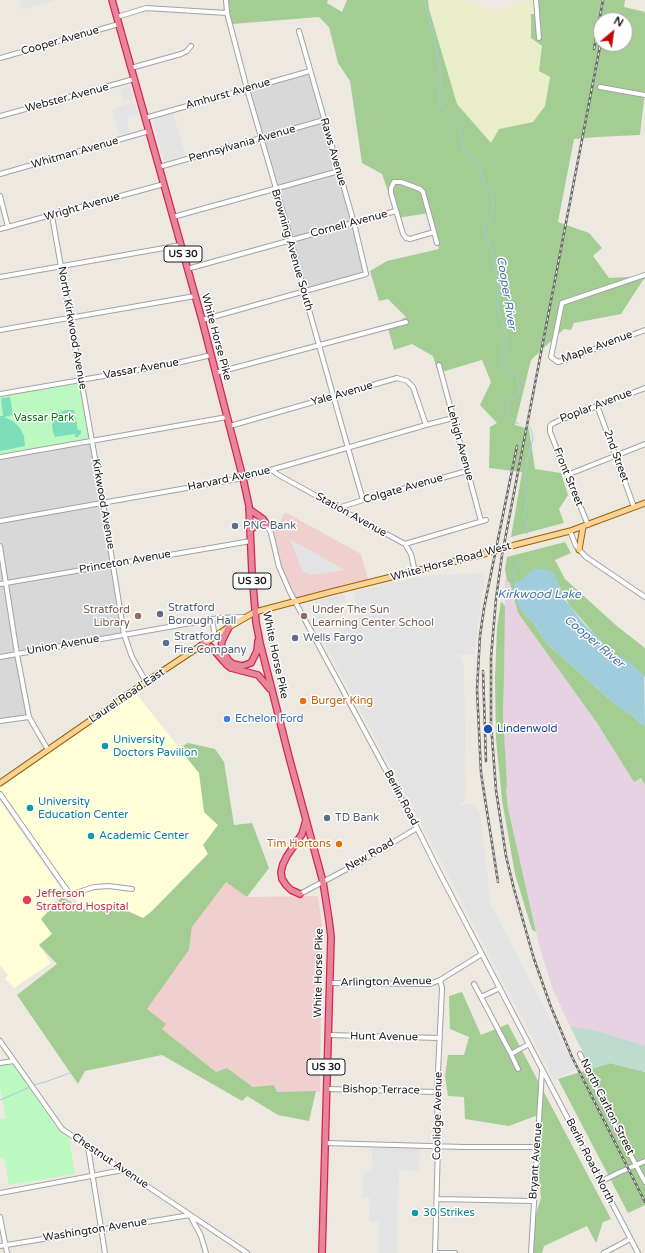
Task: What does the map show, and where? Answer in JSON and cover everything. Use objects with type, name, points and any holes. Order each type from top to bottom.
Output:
[{"type":"highway","name":"White Horse Pike","points":[[112,0],[202,320],[243,478],[249,509],[255,612],[259,637],[272,692],[323,882],[331,937],[322,1253]]},
{"type":"highway","points":[[249,509],[263,519],[268,525]]},
{"type":"highway","points":[[250,530],[258,524],[268,525]]},
{"type":"highway","points":[[229,627],[222,641],[222,648],[229,661],[238,666],[250,663],[257,651],[259,637]]},
{"type":"highway","points":[[202,645],[211,646],[231,668],[258,675],[272,692]]},
{"type":"highway","points":[[300,894],[291,890],[286,885],[282,879],[281,872],[287,856],[302,834],[306,818]]},
{"type":"main road","name":"White Horse Road West","points":[[255,612],[570,531],[645,503]]},
{"type":"main road","points":[[579,550],[585,526]]},
{"type":"main road","name":"Laurel Road East","points":[[0,783],[146,682],[229,627],[255,612]]},
{"type":"street","name":"Browning Avenue South","points":[[226,0],[227,13],[247,89],[291,240],[304,292],[363,500]]},
{"type":"street","points":[[536,0],[539,38]]},
{"type":"street","points":[[117,17],[146,8],[227,13]]},
{"type":"street","name":"Cooper Avenue","points":[[0,58],[119,24]]},
{"type":"street","name":"Raws Avenue","points":[[299,31],[354,222],[366,274],[304,292]]},
{"type":"street","points":[[131,68],[181,54],[187,51],[191,46]]},
{"type":"street","name":"Amhurst Avenue","points":[[145,118],[310,71]]},
{"type":"street","name":"Webster Avenue","points":[[0,116],[134,79]]},
{"type":"street","points":[[600,87],[645,95]]},
{"type":"street","name":"Pennsylvania Avenue","points":[[159,167],[324,120]]},
{"type":"street","name":"Whitman Avenue","points":[[0,174],[149,131]]},
{"type":"street","points":[[173,217],[339,171]]},
{"type":"street","points":[[434,232],[410,239],[406,238],[403,234],[396,212],[391,188],[394,182],[401,182],[420,189],[423,192],[434,232],[437,243]]},
{"type":"street","name":"Wright Avenue","points":[[0,229],[52,216],[164,184]]},
{"type":"street","points":[[0,196],[8,227]]},
{"type":"street","name":"Cornell Avenue","points":[[187,269],[354,222],[396,212]]},
{"type":"street","name":"North Kirkwood Avenue","points":[[52,216],[92,440]]},
{"type":"street","points":[[0,277],[181,245]]},
{"type":"street","name":"Maple Avenue","points":[[645,275],[562,304],[551,357],[558,362],[565,360],[645,330]]},
{"type":"street","points":[[202,320],[304,292]]},
{"type":"street","points":[[0,330],[195,296]]},
{"type":"street","points":[[215,373],[406,322]]},
{"type":"street","name":"Vassar Avenue","points":[[0,394],[172,364],[211,355]]},
{"type":"street","name":"Lehigh Avenue","points":[[439,365],[481,521]]},
{"type":"street","name":"Yale Avenue","points":[[230,426],[397,378],[407,381],[413,387],[426,425]]},
{"type":"street","name":"Poplar Avenue","points":[[550,428],[552,424],[558,421],[645,388]]},
{"type":"street","name":"2nd Street","points":[[597,406],[634,507]]},
{"type":"street","points":[[0,457],[227,417]]},
{"type":"street","name":"Harvard Avenue","points":[[0,521],[243,478],[453,418]]},
{"type":"street","name":"Front Street","points":[[550,428],[585,526]]},
{"type":"street","name":"Kirkwood Avenue","points":[[92,440],[124,634],[132,657],[146,682]]},
{"type":"street","points":[[566,475],[645,444]]},
{"type":"street","name":"Station Avenue","points":[[272,470],[338,508],[406,544]]},
{"type":"street","name":"Colgate Avenue","points":[[338,508],[467,471]]},
{"type":"street","points":[[414,572],[411,554],[406,544],[486,520]]},
{"type":"street","name":"Berlin Road","points":[[268,525],[279,567],[296,601],[417,828],[542,1069]]},
{"type":"street","points":[[570,531],[579,550],[586,557],[645,597]]},
{"type":"street","name":"Princeton Avenue","points":[[0,584],[250,541]]},
{"type":"street","points":[[0,546],[17,654],[29,717],[48,750]]},
{"type":"street","name":"Union Avenue","points":[[0,657],[212,619],[234,617],[244,618]]},
{"type":"street","points":[[212,619],[215,637]]},
{"type":"street","points":[[0,721],[29,717]]},
{"type":"street","points":[[0,794],[69,893],[73,894],[94,887],[109,886],[132,889]]},
{"type":"street","name":"New Road","points":[[300,894],[364,860],[417,828]]},
{"type":"street","name":"Arlington Avenue","points":[[330,983],[430,984],[440,980],[482,954]]},
{"type":"street","name":"Coolidge Avenue","points":[[435,1253],[438,1145],[437,1092],[442,988],[440,980]]},
{"type":"street","points":[[474,984],[518,1069]]},
{"type":"street","points":[[481,997],[500,988]]},
{"type":"street","name":"Hunt Avenue","points":[[328,1035],[440,1038]]},
{"type":"street","name":"Chestnut Avenue","points":[[0,1040],[60,1126],[88,1147],[248,1253]]},
{"type":"street","points":[[511,1054],[529,1044]]},
{"type":"street","name":"North Carlton Street","points":[[580,1054],[606,1109],[637,1164],[645,1182]]},
{"type":"street","points":[[0,1063],[14,1061]]},
{"type":"street","name":"Bryant Avenue","points":[[531,1253],[542,1069]]},
{"type":"street","name":"Berlin Road North","points":[[542,1069],[638,1253]]},
{"type":"street","name":"Bishop Terrace","points":[[326,1089],[437,1092]]},
{"type":"street","points":[[325,1143],[537,1147]]},
{"type":"street","points":[[88,1147],[105,1253]]},
{"type":"street","points":[[600,1182],[645,1161]]},
{"type":"street","points":[[0,1193],[124,1170]]},
{"type":"street","points":[[437,1200],[533,1201]]},
{"type":"street","points":[[190,1215],[201,1236],[206,1253]]},
{"type":"street","name":"Washington Avenue","points":[[0,1246],[190,1215]]},
{"type":"street","points":[[0,1217],[7,1253]]},
{"type":"street","points":[[604,1253],[630,1239]]},
{"type":"street","points":[[435,1253],[455,1253]]},
{"type":"shaded area","points":[[19,0],[56,0],[22,10]]},
{"type":"shaded area","points":[[428,0],[463,0],[496,12],[530,0],[535,0],[537,14],[531,14],[542,46],[550,77],[545,106],[533,122],[499,129],[491,143],[457,104],[429,9]]},
{"type":"shaded area","points":[[310,71],[366,274],[304,292],[247,89]]},
{"type":"shaded area","points":[[130,86],[134,99],[124,102],[120,89]]},
{"type":"shaded area","points":[[133,102],[134,105],[136,105],[139,114],[126,118],[130,132],[119,135],[112,111],[115,111],[114,108]]},
{"type":"shaded area","points":[[173,113],[185,155],[164,161],[152,119]]},
{"type":"shaded area","points":[[92,440],[124,634],[20,652],[0,539],[0,457]]},
{"type":"shaded area","points":[[285,512],[361,554],[369,583],[296,601],[279,567],[269,529],[279,523]]},
{"type":"shaded area","points":[[290,539],[345,570],[310,575],[302,571]]},
{"type":"shaded area","points":[[0,546],[29,717],[0,722]]},
{"type":"shaded area","points":[[485,573],[474,654],[458,655],[464,668],[466,794],[465,801],[458,807],[469,803],[475,806],[480,813],[491,905],[576,1069],[555,1081],[422,825],[323,641],[359,619],[353,592],[414,578],[435,575]]},
{"type":"shaded area","points":[[505,578],[510,583],[518,613],[597,723],[634,781],[641,778],[645,785],[645,1046],[601,1032],[570,1026],[553,990],[540,949],[508,808],[506,788],[503,714]]},
{"type":"shaded area","points":[[344,594],[346,602],[323,607],[326,621],[330,627],[325,629],[321,621],[316,623],[312,606],[316,605],[315,601]]},
{"type":"shaded area","points":[[134,691],[199,773],[204,812],[218,825],[203,845],[208,853],[152,911],[143,918],[121,908],[89,912],[67,891],[0,794],[0,783]]},
{"type":"shaded area","name":"Jefferson Stratford Hospital","points":[[0,801],[64,893],[44,907],[47,914],[41,919],[52,934],[39,945],[51,963],[14,988],[5,979],[8,975],[0,965]]},
{"type":"shaded area","points":[[226,881],[247,897],[318,896],[322,925],[320,1092],[277,1092],[274,1085],[253,1087],[227,1068],[216,1072],[162,1029],[147,1009],[189,950],[192,927]]},
{"type":"shaded area","points":[[570,1026],[601,1032],[645,1046],[645,1072],[610,1063],[591,1069]]},
{"type":"shaded area","points":[[373,1144],[420,1145],[419,1171],[399,1170],[397,1253],[378,1253],[379,1222],[369,1221],[370,1198],[362,1198],[364,1171],[371,1171]]},
{"type":"green space","points":[[228,0],[328,0],[327,3],[342,12],[347,0],[428,0],[429,9],[457,104],[491,143],[499,129],[533,122],[545,106],[550,77],[539,71],[542,46],[531,38],[531,14],[536,14],[535,0],[625,0],[624,7],[645,12],[645,90],[640,135],[574,139],[558,222],[589,233],[602,248],[593,256],[609,278],[645,277],[621,314],[574,323],[571,330],[564,329],[531,360],[515,425],[529,429],[535,469],[561,473],[568,495],[559,509],[564,523],[511,537],[522,472],[489,468],[490,427],[497,423],[480,405],[491,382],[482,360],[438,373],[433,356],[412,344],[394,350],[388,328],[406,317],[388,299],[379,301],[370,271],[387,261],[439,249],[429,213],[397,218],[382,174],[362,163],[350,81],[338,63],[329,27],[319,17],[232,24]]},
{"type":"green space","name":"Vassar Park","points":[[81,380],[92,440],[0,457],[0,394]]},
{"type":"green space","points":[[10,397],[13,415],[4,417],[13,421],[20,428],[24,436],[25,446],[0,451],[0,416],[3,416],[1,398]]},
{"type":"green space","points":[[65,410],[74,410],[78,430],[81,430],[78,437],[75,437],[75,434],[55,437],[52,425],[54,418],[57,414]]},
{"type":"green space","points":[[565,542],[571,553],[555,560],[565,579],[618,627],[645,648],[645,677],[606,647],[569,605],[552,572],[516,582],[524,614],[532,621],[546,642],[554,650],[616,705],[633,716],[645,727],[645,785],[641,778],[634,782],[597,723],[518,613],[510,583],[507,581],[505,569],[507,557]]},
{"type":"green space","points":[[501,601],[505,606],[503,714],[508,808],[536,932],[532,930],[515,874],[502,800],[496,739],[495,678],[497,628]]},
{"type":"green space","points":[[188,743],[215,749],[224,762],[234,825],[252,823],[269,868],[247,897],[226,882],[192,927],[189,950],[147,1009],[166,1024],[162,1029],[216,1072],[227,1068],[253,1087],[274,1085],[277,1092],[316,1091],[309,1121],[278,1115],[247,1096],[242,1101],[162,1055],[85,1071],[78,1084],[17,995],[57,964],[39,945],[52,934],[41,919],[62,897],[89,912],[121,908],[143,918],[152,911],[208,854],[203,845],[218,825],[204,812],[199,773],[179,748]]},
{"type":"green space","points":[[462,992],[481,1035],[508,1024],[611,1219],[603,1222],[596,1243],[587,1226],[544,1246],[542,1253],[534,1253],[534,1221],[541,1198],[537,1154],[538,1115],[509,1126],[465,1119],[464,1097],[448,1096],[445,1076],[448,1055],[464,1055],[469,1037],[450,1029],[449,996]]},
{"type":"green space","points":[[13,1063],[57,1128],[69,1138],[75,1174],[9,1185],[4,1158],[0,1159],[0,1119],[6,1118],[0,1088],[0,1065]]},
{"type":"green space","points":[[610,1063],[645,1072],[645,1205],[628,1213],[558,1079]]},
{"type":"water","name":"Kirkwood Lake","points":[[535,568],[554,573],[565,600],[584,624],[606,647],[618,656],[626,659],[644,675],[645,727],[633,716],[616,705],[554,650],[546,642],[532,621],[524,614],[518,604],[513,583],[521,580]]},
{"type":"waterway","name":"Cooper River","points":[[424,0],[433,30],[440,68],[441,78],[439,91],[441,107],[455,122],[460,133],[465,152],[480,167],[483,182],[492,194],[493,198],[493,210],[484,230],[494,260],[498,282],[498,309],[505,328],[506,342],[502,354],[502,363],[506,369],[517,377],[519,388],[517,397],[508,401],[507,405],[509,415],[519,424]]},
{"type":"waterway","name":"Cooper River","points":[[527,534],[528,529],[524,514],[527,502],[525,479],[528,457],[533,439],[529,426]]},
{"type":"waterway","name":"Cooper River","points":[[516,582],[513,574],[520,561]]},
{"type":"waterway","points":[[33,1085],[70,1073]]},
{"type":"waterway","points":[[0,1100],[30,1087]]},
{"type":"railway","points":[[601,12],[603,0]]},
{"type":"railway","points":[[599,52],[502,555],[496,599],[491,657],[491,724],[496,790],[506,856],[534,959],[551,1007],[572,1057],[645,1202]]},
{"type":"railway","points":[[498,882],[481,773],[477,689],[480,636],[484,608],[517,446]]},
{"type":"railway","points":[[483,671],[486,761]]},
{"type":"place","name":"PNC Bank","points":[[235,526]]},
{"type":"place","name":"Stratford Borough Hall","points":[[160,614]]},
{"type":"place","name":"Stratford Library","points":[[138,616]]},
{"type":"place","name":"Under The Sun Learning Center School","points":[[304,616]]},
{"type":"place","name":"Wells Fargo","points":[[295,638]]},
{"type":"place","name":"Stratford Fire Company","points":[[166,643]]},
{"type":"place","name":"Burger King","points":[[303,701]]},
{"type":"place","name":"Echelon Ford","points":[[227,719]]},
{"type":"place","name":"Lindenwold","points":[[488,729]]},
{"type":"place","name":"University Doctors Pavilion","points":[[105,746]]},
{"type":"place","name":"University Education Center","points":[[30,808]]},
{"type":"place","name":"TD Bank","points":[[327,818]]},
{"type":"place","name":"Academic Center","points":[[91,836]]},
{"type":"place","name":"Tim Hortons","points":[[339,844]]},
{"type":"place","name":"Jefferson Stratford Hospital","points":[[27,900]]},
{"type":"place","name":"30 Strikes","points":[[415,1213]]}]
